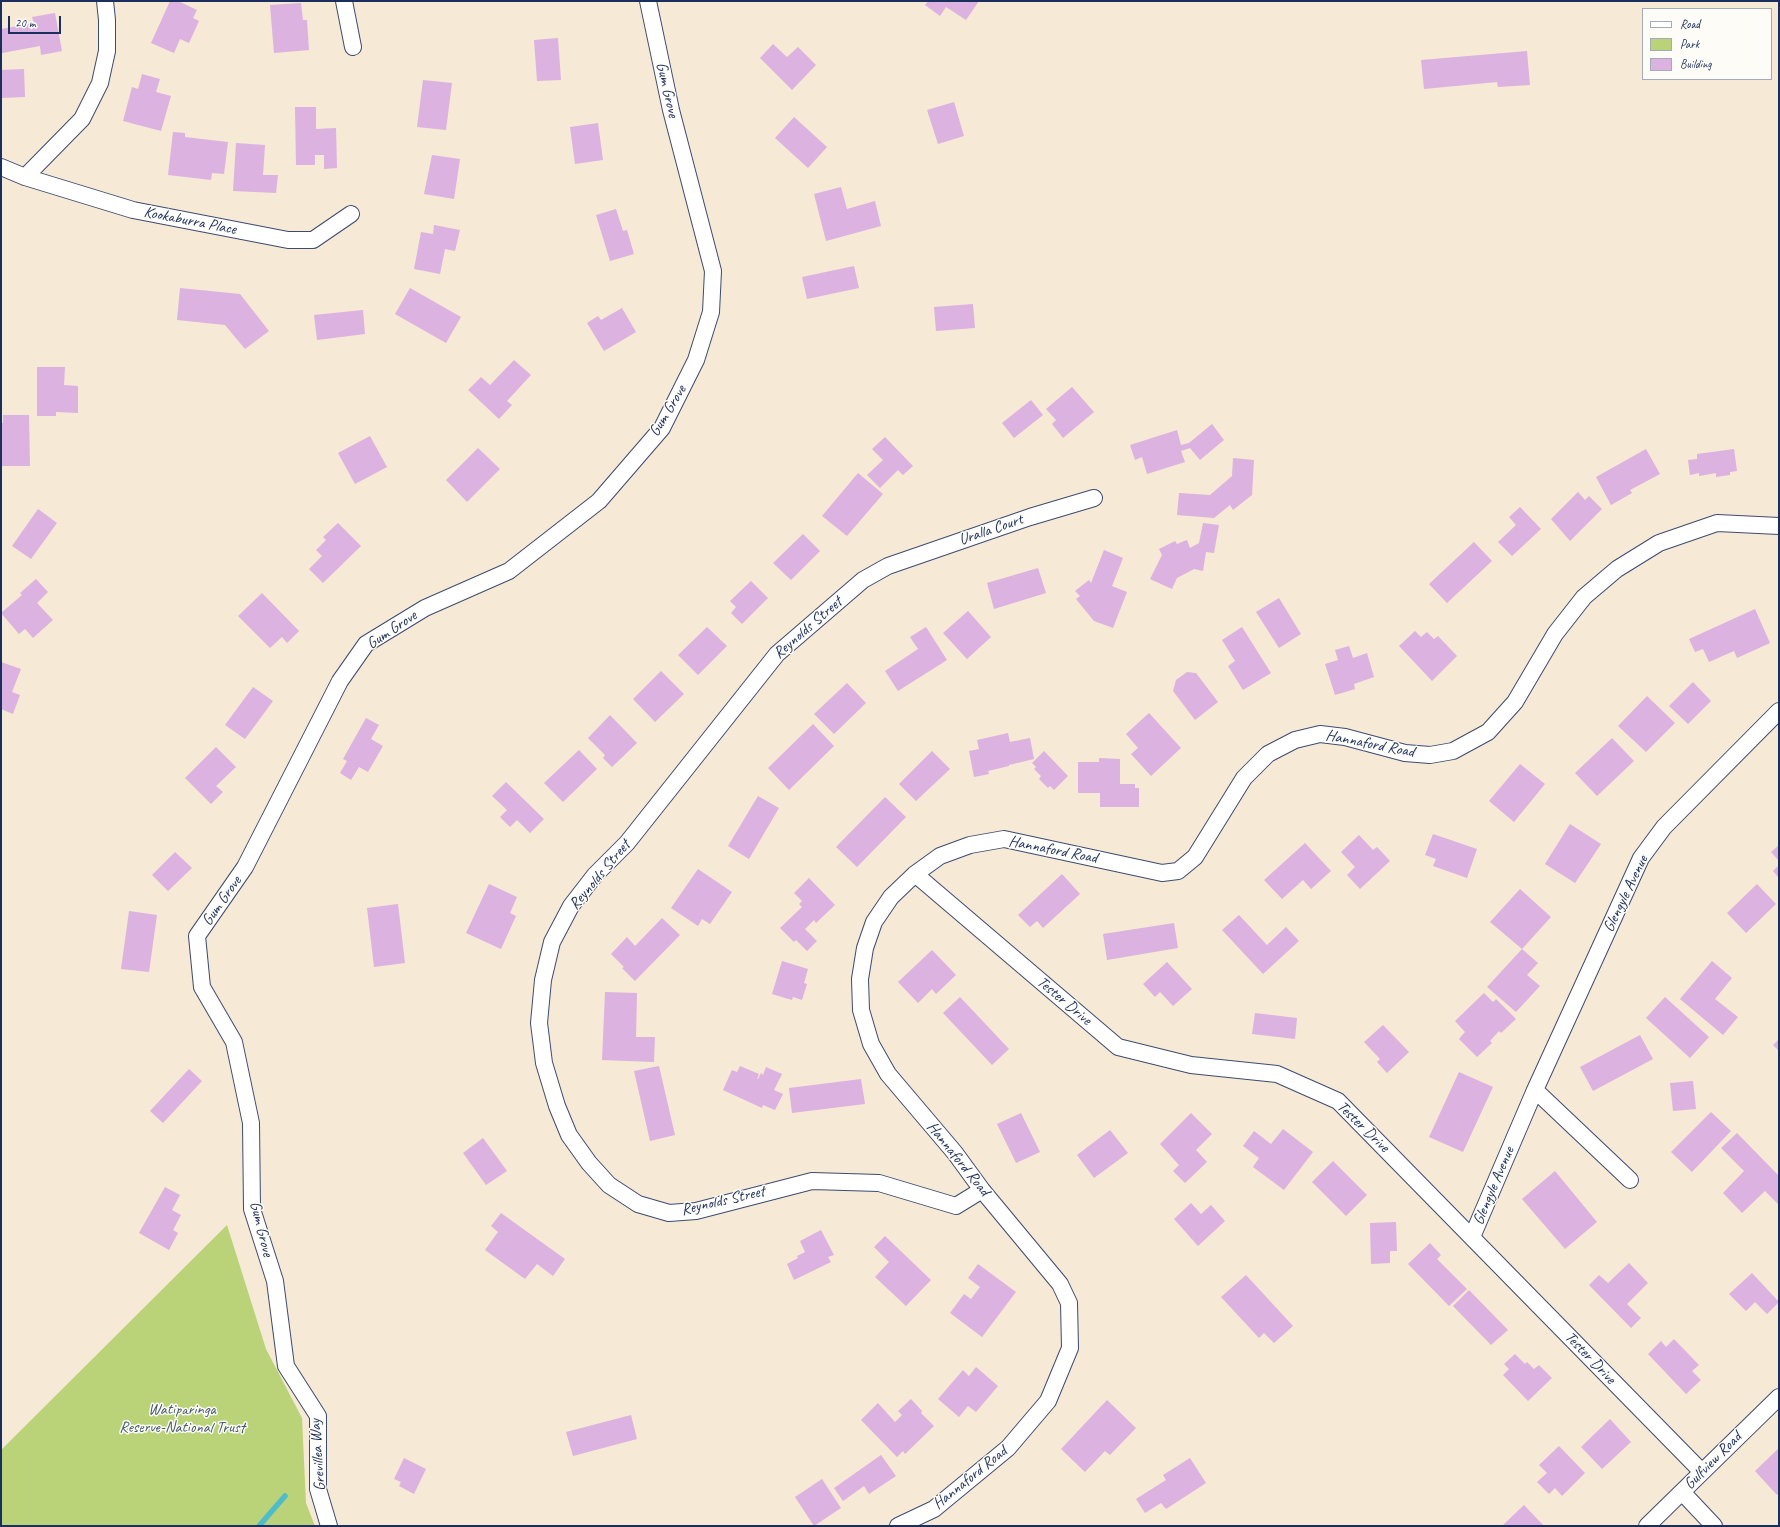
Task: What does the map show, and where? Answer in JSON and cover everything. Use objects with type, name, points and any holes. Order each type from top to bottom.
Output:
[{"type":"street","points":[[25,177],[82,119],[100,83],[106,51],[107,20],[105,1]]},
{"type":"street","points":[[344,1],[353,47]]},
{"type":"street","name":"Gum Grove","points":[[286,1366],[274,1281],[252,1209],[251,1123],[239,1064],[234,1042],[202,987],[197,936],[246,867],[340,681],[366,644],[425,608],[509,571],[599,501],[662,428],[696,360],[711,312],[713,271],[671,110],[648,1]]},
{"type":"street","name":"Kookaburra Place","points":[[3,171],[133,210],[288,240],[313,240],[351,214]]},
{"type":"street","name":"Uralla Court","points":[[888,566],[1030,517],[1094,498]]},
{"type":"street","name":"Hannaford Road","points":[[898,1526],[934,1509],[1008,1448],[1048,1401],[1070,1348],[1069,1303],[1060,1284],[888,1074],[870,1044],[861,1010],[860,979],[866,948],[874,922],[890,897],[915,874],[940,856],[970,845],[1004,839],[1162,873],[1178,871],[1195,857],[1244,778],[1268,754],[1295,740],[1320,734],[1345,737],[1405,753],[1430,755],[1454,751],[1488,732],[1515,702],[1555,634],[1584,597],[1617,569],[1659,543],[1717,523],[1779,526]]},
{"type":"street","name":"Reynolds Street","points":[[888,566],[863,580],[777,654],[627,843],[595,876],[571,906],[552,942],[543,980],[539,1023],[544,1063],[557,1106],[569,1135],[589,1163],[609,1185],[638,1204],[669,1213],[696,1210],[812,1181],[879,1182],[956,1206],[982,1190]]},
{"type":"street","name":"Glengyle Avenue","points":[[1472,1237],[1535,1090],[1641,858],[1664,827],[1779,711]]},
{"type":"street","name":"Tester Drive","points":[[915,874],[1118,1047],[1191,1065],[1277,1074],[1338,1101],[1702,1472]]},
{"type":"street","points":[[1535,1090],[1630,1180]]},
{"type":"street","name":"Grevillea Way","points":[[286,1366],[318,1416],[318,1489],[329,1526]]},
{"type":"street","name":"Gulfview Road","points":[[1647,1526],[1779,1397]]},
{"type":"street","points":[[1682,1492],[1714,1526]]},
{"type":"green space","name":"Watiparinga Reserve-National Trust","points":[[227,1225],[266,1349],[302,1418],[306,1503],[315,1526],[1,1526],[1,1450]]},
{"type":"building","points":[[170,1],[178,1],[197,10],[193,18],[199,21],[189,43],[180,39],[174,53],[151,43]]},
{"type":"building","points":[[928,1],[979,1],[966,20],[946,7],[940,16],[925,5]]},
{"type":"building","points":[[301,3],[303,20],[307,20],[309,50],[274,53],[270,5]]},
{"type":"building","points":[[55,13],[62,51],[41,55],[40,46],[2,53],[1,29],[34,23],[32,17]]},
{"type":"building","points":[[558,38],[561,80],[537,81],[534,40]]},
{"type":"building","points":[[773,44],[787,57],[798,47],[816,65],[792,90],[760,58]]},
{"type":"building","points":[[1527,51],[1530,85],[1498,87],[1497,82],[1424,89],[1421,60]]},
{"type":"building","points":[[24,69],[25,97],[1,98],[1,70]]},
{"type":"building","points":[[142,74],[160,79],[156,92],[171,96],[161,131],[123,121],[132,87],[138,89]]},
{"type":"building","points":[[423,80],[452,83],[446,130],[417,127]]},
{"type":"building","points":[[954,102],[964,136],[938,144],[927,110]]},
{"type":"building","points":[[295,107],[316,107],[316,129],[336,128],[337,168],[324,169],[324,155],[315,155],[315,165],[296,165]]},
{"type":"building","points":[[794,117],[827,147],[808,168],[775,138]]},
{"type":"building","points":[[598,123],[603,160],[575,164],[570,127]]},
{"type":"building","points":[[173,132],[185,133],[185,137],[228,142],[224,174],[212,173],[211,180],[168,175]]},
{"type":"building","points":[[236,143],[265,145],[263,175],[278,175],[276,193],[233,191]]},
{"type":"building","points":[[432,155],[460,159],[454,199],[424,194]]},
{"type":"building","points":[[841,187],[847,209],[875,201],[881,226],[826,241],[814,194]]},
{"type":"building","points":[[616,209],[623,231],[627,230],[634,254],[610,261],[596,215]]},
{"type":"building","points":[[434,225],[460,230],[455,251],[445,249],[440,274],[414,269],[421,232],[433,234]]},
{"type":"building","points":[[854,266],[859,288],[807,299],[802,277]]},
{"type":"building","points":[[180,288],[240,294],[269,331],[245,349],[225,325],[177,320]]},
{"type":"building","points":[[410,288],[461,317],[446,343],[395,314]]},
{"type":"building","points":[[973,304],[975,328],[936,331],[934,307]]},
{"type":"building","points":[[622,308],[636,332],[604,351],[587,323],[598,316],[601,320]]},
{"type":"building","points":[[363,310],[365,334],[317,340],[314,315]]},
{"type":"building","points":[[514,360],[531,375],[507,401],[512,405],[499,419],[468,390],[481,377],[490,385]]},
{"type":"building","points":[[37,367],[65,367],[64,385],[78,386],[78,413],[56,412],[56,416],[37,416]]},
{"type":"building","points":[[1072,387],[1094,412],[1063,438],[1052,424],[1056,420],[1046,409]]},
{"type":"building","points":[[1031,400],[1043,415],[1014,438],[1002,423]]},
{"type":"building","points":[[3,415],[29,415],[30,466],[2,466],[1,423],[3,423]]},
{"type":"building","points":[[1212,424],[1224,440],[1200,460],[1190,448],[1181,451],[1185,462],[1147,474],[1142,457],[1135,460],[1130,445],[1177,430],[1181,445],[1189,443]]},
{"type":"building","points":[[370,436],[387,467],[355,484],[338,453]]},
{"type":"building","points":[[885,437],[913,466],[903,475],[898,470],[880,488],[867,475],[883,460],[872,449]]},
{"type":"building","points":[[478,448],[500,469],[467,502],[446,480]]},
{"type":"building","points":[[1646,449],[1660,474],[1630,490],[1632,493],[1611,505],[1596,477]]},
{"type":"building","points":[[1734,449],[1737,471],[1730,472],[1730,475],[1716,477],[1716,473],[1699,476],[1699,473],[1690,475],[1688,460],[1697,459],[1697,454]]},
{"type":"building","points":[[1233,458],[1254,460],[1252,495],[1233,510],[1230,505],[1214,518],[1177,515],[1179,493],[1210,495],[1232,476]]},
{"type":"building","points":[[858,473],[883,494],[847,536],[822,516]]},
{"type":"building","points":[[1578,492],[1585,500],[1589,496],[1602,509],[1570,541],[1551,519]]},
{"type":"building","points":[[1520,507],[1541,529],[1512,556],[1498,542],[1516,525],[1509,517]]},
{"type":"building","points":[[38,509],[57,523],[31,559],[12,546]]},
{"type":"building","points":[[338,523],[361,546],[323,583],[309,569],[322,556],[316,550],[326,540],[323,537]]},
{"type":"building","points":[[1203,523],[1219,525],[1214,553],[1206,552],[1203,571],[1194,569],[1177,578],[1172,589],[1150,579],[1162,555],[1159,549],[1175,541],[1177,544],[1187,540],[1190,548],[1199,543]]},
{"type":"building","points":[[803,534],[820,551],[791,580],[773,563]]},
{"type":"building","points":[[1474,542],[1492,561],[1447,603],[1429,584]]},
{"type":"building","points":[[1104,550],[1123,558],[1112,586],[1127,592],[1113,628],[1094,621],[1076,599],[1080,596],[1075,591],[1089,580],[1091,583]]},
{"type":"building","points":[[1038,568],[1046,593],[994,609],[987,583]]},
{"type":"building","points":[[36,579],[48,592],[37,603],[53,620],[33,638],[25,629],[19,634],[1,613],[22,595],[20,593]]},
{"type":"building","points":[[751,581],[768,598],[742,624],[731,613],[736,607],[730,601]]},
{"type":"building","points":[[262,593],[299,631],[287,643],[282,637],[270,648],[238,616]]},
{"type":"building","points":[[1279,598],[1301,634],[1279,648],[1256,612]]},
{"type":"building","points":[[1755,609],[1770,643],[1737,658],[1734,651],[1709,662],[1703,649],[1695,652],[1689,639]]},
{"type":"building","points":[[968,611],[991,637],[967,659],[943,633]]},
{"type":"building","points":[[707,627],[727,646],[698,675],[678,655]]},
{"type":"building","points":[[926,627],[947,660],[898,691],[885,671],[918,649],[910,637]]},
{"type":"building","points":[[1242,627],[1271,673],[1243,690],[1228,666],[1235,661],[1222,640]]},
{"type":"building","points":[[1415,631],[1421,637],[1427,632],[1434,639],[1438,636],[1457,656],[1432,681],[1399,646]]},
{"type":"building","points":[[1349,646],[1353,658],[1367,653],[1374,677],[1354,684],[1355,689],[1335,695],[1325,664],[1338,660],[1335,650]]},
{"type":"building","points":[[1,662],[21,669],[12,692],[20,695],[13,714],[1,709]]},
{"type":"building","points":[[661,671],[684,694],[655,722],[633,699]]},
{"type":"building","points":[[1187,672],[1196,673],[1218,702],[1195,720],[1173,691],[1176,680]]},
{"type":"building","points":[[1693,682],[1711,701],[1688,724],[1669,706]]},
{"type":"building","points":[[847,683],[866,703],[834,734],[814,714]]},
{"type":"building","points":[[253,687],[273,701],[245,739],[225,725]]},
{"type":"building","points":[[1647,696],[1675,723],[1646,752],[1618,726]]},
{"type":"building","points":[[1149,713],[1181,748],[1151,776],[1131,754],[1138,748],[1126,734]]},
{"type":"building","points":[[610,715],[637,743],[612,767],[603,758],[605,755],[588,738]]},
{"type":"building","points":[[366,718],[379,725],[371,739],[383,746],[368,772],[359,767],[351,780],[340,773],[347,761],[343,759]]},
{"type":"building","points":[[813,724],[834,746],[789,790],[768,768]]},
{"type":"building","points":[[1008,733],[1010,742],[1030,738],[1034,759],[988,771],[989,774],[974,777],[969,751],[979,749],[977,740]]},
{"type":"building","points":[[1612,738],[1634,761],[1597,796],[1575,773]]},
{"type":"building","points":[[216,747],[236,767],[216,786],[223,792],[211,804],[185,778]]},
{"type":"building","points":[[579,750],[597,769],[563,802],[544,783]]},
{"type":"building","points":[[932,751],[950,769],[916,801],[899,784]]},
{"type":"building","points":[[1044,751],[1068,776],[1054,790],[1050,786],[1048,788],[1039,779],[1041,776],[1034,769],[1036,767],[1032,763]]},
{"type":"building","points":[[1099,758],[1120,759],[1120,784],[1135,784],[1135,788],[1139,788],[1139,807],[1100,807],[1100,793],[1078,793],[1078,762],[1099,762]]},
{"type":"building","points":[[1520,764],[1545,784],[1514,822],[1489,801]]},
{"type":"building","points":[[506,782],[544,819],[530,833],[517,820],[510,827],[500,817],[507,810],[492,796]]},
{"type":"building","points":[[758,796],[779,808],[749,859],[728,846]]},
{"type":"building","points":[[885,797],[906,817],[857,867],[836,847]]},
{"type":"building","points":[[1570,824],[1601,844],[1575,883],[1545,864]]},
{"type":"building","points":[[1433,834],[1477,849],[1467,878],[1433,866],[1436,859],[1425,855]]},
{"type":"building","points":[[1359,835],[1373,850],[1377,847],[1390,861],[1360,889],[1347,875],[1355,867],[1341,852]]},
{"type":"building","points":[[1305,843],[1331,871],[1311,889],[1303,880],[1282,899],[1264,880]]},
{"type":"building","points":[[1779,845],[1779,861],[1771,852]]},
{"type":"building","points":[[175,852],[192,868],[168,891],[152,875]]},
{"type":"building","points":[[1779,865],[1779,878],[1773,871]]},
{"type":"building","points":[[698,869],[732,892],[710,924],[702,919],[698,926],[671,908]]},
{"type":"building","points":[[1062,874],[1080,894],[1043,928],[1037,921],[1030,927],[1018,915]]},
{"type":"building","points":[[809,878],[835,905],[816,923],[814,920],[805,929],[817,941],[807,951],[796,940],[794,942],[780,928],[802,907],[799,904],[802,901],[794,893]]},
{"type":"building","points":[[489,884],[517,897],[510,913],[516,916],[501,949],[466,933]]},
{"type":"building","points":[[1757,884],[1776,904],[1746,933],[1727,913]]},
{"type":"building","points":[[1520,889],[1551,917],[1522,949],[1490,922]]},
{"type":"building","points":[[398,904],[405,963],[374,967],[367,908]]},
{"type":"building","points":[[129,911],[157,915],[149,972],[121,969]]},
{"type":"building","points":[[1239,915],[1267,945],[1286,927],[1299,941],[1263,974],[1222,930]]},
{"type":"building","points":[[662,918],[680,935],[635,981],[611,954],[627,937],[635,946]]},
{"type":"building","points":[[1174,923],[1178,948],[1107,960],[1103,934]]},
{"type":"building","points":[[1522,949],[1538,963],[1527,975],[1540,986],[1516,1012],[1487,987]]},
{"type":"building","points":[[932,950],[956,975],[936,994],[932,989],[918,1003],[898,982]]},
{"type":"building","points":[[782,961],[808,969],[804,983],[807,984],[802,1000],[793,997],[792,1000],[772,994]]},
{"type":"building","points":[[1712,961],[1732,978],[1715,999],[1738,1017],[1723,1035],[1680,999]]},
{"type":"building","points":[[1167,962],[1192,989],[1173,1006],[1160,992],[1155,997],[1143,984]]},
{"type":"building","points":[[605,992],[637,993],[636,1037],[655,1037],[654,1062],[602,1060]]},
{"type":"building","points":[[1484,993],[1493,1002],[1496,999],[1516,1019],[1501,1033],[1499,1031],[1490,1041],[1492,1043],[1477,1057],[1459,1039],[1465,1032],[1455,1021]]},
{"type":"building","points":[[960,997],[1009,1049],[992,1065],[943,1013]]},
{"type":"building","points":[[1665,997],[1709,1037],[1690,1058],[1646,1018]]},
{"type":"building","points":[[1255,1013],[1297,1018],[1295,1039],[1252,1034]]},
{"type":"building","points":[[1383,1025],[1409,1052],[1387,1073],[1377,1062],[1380,1059],[1364,1042]]},
{"type":"building","points":[[1640,1035],[1653,1059],[1593,1091],[1580,1067]]},
{"type":"building","points":[[1779,1039],[1779,1051],[1773,1045]]},
{"type":"building","points":[[659,1066],[675,1135],[650,1141],[634,1071]]},
{"type":"building","points":[[740,1066],[759,1074],[757,1079],[761,1073],[763,1075],[766,1067],[782,1074],[774,1090],[783,1094],[775,1110],[763,1105],[762,1108],[723,1090],[732,1070],[737,1072]]},
{"type":"building","points":[[189,1069],[202,1081],[163,1123],[150,1111]]},
{"type":"building","points":[[1459,1072],[1493,1087],[1463,1152],[1429,1137]]},
{"type":"building","points":[[861,1079],[865,1104],[792,1113],[789,1088]]},
{"type":"building","points":[[1693,1081],[1696,1109],[1673,1111],[1670,1083]]},
{"type":"building","points":[[1711,1112],[1731,1131],[1692,1172],[1671,1152]]},
{"type":"building","points":[[1021,1113],[1040,1152],[1016,1163],[997,1124]]},
{"type":"building","points":[[1191,1113],[1212,1134],[1196,1150],[1207,1162],[1185,1183],[1173,1171],[1179,1165],[1160,1144]]},
{"type":"building","points":[[1283,1129],[1313,1152],[1284,1190],[1253,1167],[1259,1158],[1243,1146],[1254,1131],[1271,1144]]},
{"type":"building","points":[[1110,1130],[1128,1153],[1094,1178],[1077,1155]]},
{"type":"building","points":[[1737,1133],[1779,1176],[1778,1204],[1765,1191],[1742,1213],[1723,1193],[1744,1171],[1721,1148]]},
{"type":"building","points":[[483,1138],[507,1171],[486,1185],[463,1153]]},
{"type":"building","points":[[1333,1161],[1367,1195],[1346,1216],[1312,1182]]},
{"type":"building","points":[[1555,1171],[1597,1222],[1565,1249],[1522,1199]]},
{"type":"building","points":[[165,1187],[180,1195],[172,1210],[181,1215],[173,1230],[178,1233],[169,1250],[139,1233]]},
{"type":"building","points":[[1191,1203],[1201,1214],[1211,1205],[1225,1221],[1198,1246],[1174,1219]]},
{"type":"building","points":[[501,1213],[565,1259],[553,1276],[537,1264],[525,1279],[485,1250],[498,1232],[491,1226]]},
{"type":"building","points":[[1396,1222],[1397,1251],[1390,1251],[1390,1263],[1371,1264],[1370,1223]]},
{"type":"building","points":[[821,1230],[834,1255],[828,1257],[831,1262],[794,1280],[787,1264],[805,1252],[800,1241]]},
{"type":"building","points":[[885,1236],[931,1280],[906,1306],[875,1277],[889,1262],[874,1247]]},
{"type":"building","points":[[1430,1243],[1441,1255],[1437,1259],[1467,1289],[1449,1306],[1408,1264]]},
{"type":"building","points":[[1629,1263],[1648,1283],[1627,1304],[1641,1318],[1631,1328],[1589,1285],[1599,1275],[1608,1283]]},
{"type":"building","points":[[978,1264],[1016,1292],[982,1337],[950,1313],[964,1294],[971,1299],[980,1287],[968,1278]]},
{"type":"building","points":[[1752,1273],[1779,1302],[1767,1314],[1755,1302],[1746,1311],[1729,1294]]},
{"type":"building","points":[[1246,1275],[1293,1326],[1274,1343],[1264,1333],[1259,1338],[1221,1297]]},
{"type":"building","points":[[1469,1290],[1508,1330],[1491,1345],[1453,1306]]},
{"type":"building","points":[[1674,1339],[1699,1365],[1692,1371],[1701,1380],[1686,1394],[1648,1354],[1661,1341],[1666,1347]]},
{"type":"building","points":[[1515,1354],[1525,1364],[1527,1362],[1534,1369],[1539,1365],[1552,1378],[1528,1401],[1503,1375],[1509,1369],[1504,1364]]},
{"type":"building","points":[[976,1367],[998,1386],[976,1412],[968,1406],[959,1417],[938,1399],[963,1370],[969,1376]]},
{"type":"building","points":[[911,1399],[922,1411],[921,1413],[934,1426],[905,1454],[903,1451],[897,1457],[861,1420],[878,1403],[895,1422],[902,1415],[898,1411]]},
{"type":"building","points":[[1107,1400],[1136,1428],[1110,1455],[1105,1451],[1085,1472],[1061,1449]]},
{"type":"building","points":[[631,1415],[637,1439],[573,1456],[566,1432]]},
{"type":"building","points":[[1610,1419],[1631,1442],[1602,1469],[1581,1447]]},
{"type":"building","points":[[1559,1446],[1585,1473],[1562,1496],[1555,1488],[1549,1494],[1537,1482],[1547,1473],[1539,1465]]},
{"type":"building","points":[[1779,1448],[1779,1493],[1777,1495],[1755,1471]]},
{"type":"building","points":[[881,1455],[896,1476],[869,1494],[864,1486],[843,1501],[834,1488]]},
{"type":"building","points":[[404,1458],[426,1469],[414,1494],[399,1486],[401,1482],[394,1479]]},
{"type":"building","points":[[1190,1458],[1206,1483],[1166,1509],[1161,1503],[1145,1513],[1136,1499],[1166,1480],[1163,1475]]},
{"type":"building","points":[[822,1479],[841,1508],[814,1526],[795,1497]]},
{"type":"building","points":[[1524,1505],[1544,1526],[1502,1526]]},
{"type":"waterway","points":[[259,1526],[285,1496]]}]
